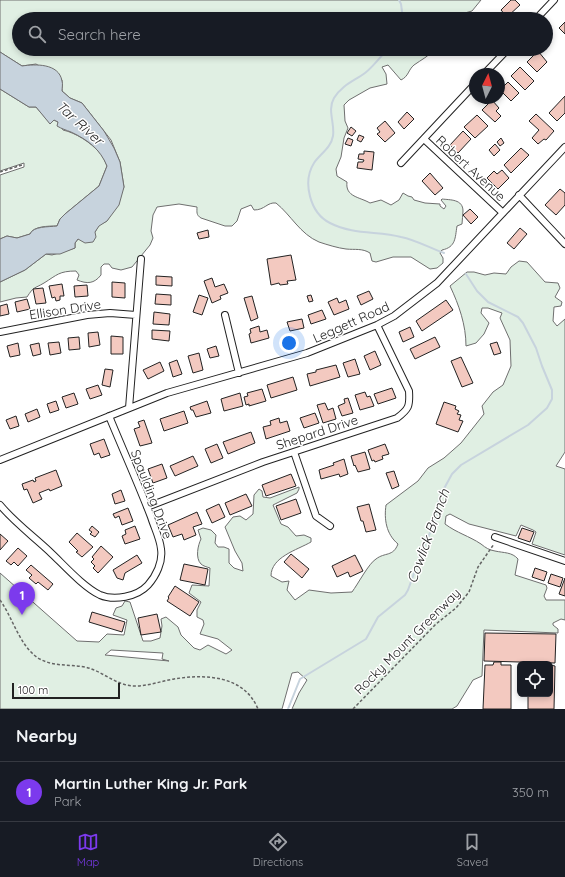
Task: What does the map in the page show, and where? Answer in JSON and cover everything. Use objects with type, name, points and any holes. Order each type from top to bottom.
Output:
[{"type":"street","points":[[543,12],[554,0]]},
{"type":"street","points":[[490,68],[501,56]]},
{"type":"street","points":[[401,163],[469,90]]},
{"type":"street","name":"Robert Avenue","points":[[424,139],[503,213]]},
{"type":"street","name":"Leggett Road","points":[[0,460],[167,393],[307,353],[378,325],[394,316],[437,283],[565,147]]},
{"type":"street","points":[[520,195],[565,244]]},
{"type":"street","points":[[129,408],[141,259]]},
{"type":"street","name":"Ellison Drive","points":[[0,332],[87,315],[110,313],[136,314]]},
{"type":"street","points":[[225,315],[239,373]]},
{"type":"street","name":"Shepard Drive","points":[[147,507],[262,462],[397,418],[405,412],[410,403],[409,391],[378,325]]},
{"type":"street","name":"Spaulding Drive","points":[[0,505],[77,578],[100,595],[113,598],[125,597],[136,594],[146,587],[154,579],[161,558],[162,549],[147,507],[109,416]]},
{"type":"street","points":[[294,452],[316,516],[330,526]]},
{"type":"street","points":[[495,540],[565,561]]},
{"type":"path","points":[[0,172],[22,164]]},
{"type":"path","name":"Rocky Mount Greenway","points":[[353,709],[436,624],[456,608],[469,592],[478,567],[495,540]]},
{"type":"path","points":[[0,600],[27,647],[37,657],[50,664],[86,667],[119,683],[134,686],[190,677],[227,680],[239,685],[248,693],[258,709]]},
{"type":"green space","points":[[0,0],[481,0],[472,11],[468,12],[12,12],[12,56],[428,56],[414,65],[406,77],[401,80],[388,65],[382,67],[386,74],[387,84],[370,88],[349,100],[344,105],[345,121],[348,128],[344,138],[341,157],[336,169],[337,176],[347,182],[348,191],[351,194],[370,203],[381,200],[391,205],[399,200],[403,193],[412,197],[414,200],[425,203],[440,204],[440,206],[444,209],[446,206],[441,200],[442,199],[456,201],[461,204],[462,207],[462,224],[457,226],[454,241],[450,247],[442,250],[440,253],[443,258],[443,263],[437,268],[430,269],[411,257],[393,257],[376,262],[372,261],[370,253],[364,250],[343,249],[312,239],[276,203],[270,204],[258,210],[254,210],[251,205],[241,209],[237,221],[232,226],[225,226],[199,217],[197,207],[179,204],[157,207],[153,215],[151,231],[153,238],[150,245],[132,267],[121,270],[112,268],[109,264],[104,264],[101,267],[101,275],[93,282],[77,280],[79,275],[76,271],[62,273],[34,288],[27,297],[0,302],[0,282],[25,270],[46,254],[52,255],[75,248],[75,243],[78,239],[95,232],[99,225],[107,221],[124,187],[120,162],[111,140],[82,103],[70,98],[62,91],[62,80],[36,64],[22,66],[0,52]]},
{"type":"green space","points":[[0,89],[29,107],[36,107],[50,123],[54,120],[58,122],[63,130],[73,133],[87,141],[104,159],[107,166],[99,186],[65,214],[60,219],[57,226],[46,226],[34,229],[30,234],[17,238],[7,236],[0,239],[0,175],[24,167],[24,163],[0,171]]},
{"type":"green space","points":[[519,261],[527,262],[545,282],[558,283],[560,288],[555,297],[562,302],[561,306],[554,307],[553,321],[557,326],[565,319],[565,452],[556,466],[565,469],[565,555],[532,544],[536,532],[521,525],[516,536],[469,524],[450,514],[446,516],[445,524],[486,548],[513,555],[518,559],[515,575],[546,585],[547,588],[544,596],[546,600],[565,600],[565,620],[561,619],[553,623],[553,625],[558,629],[558,633],[484,630],[482,676],[473,680],[457,706],[452,709],[292,709],[307,680],[298,672],[292,673],[282,709],[0,709],[0,573],[77,641],[99,642],[107,634],[124,635],[127,620],[113,615],[116,608],[122,606],[125,601],[130,602],[143,641],[151,641],[160,638],[162,626],[161,619],[166,617],[178,627],[181,635],[194,648],[200,650],[208,645],[226,654],[232,650],[218,639],[200,634],[204,624],[203,620],[197,617],[197,610],[201,602],[189,593],[192,585],[209,586],[210,568],[202,565],[198,558],[198,548],[201,539],[198,530],[203,528],[211,530],[216,535],[215,543],[218,547],[229,549],[229,563],[234,568],[243,571],[242,563],[235,551],[225,527],[233,517],[240,516],[246,520],[253,514],[254,495],[259,489],[262,491],[263,497],[270,498],[299,487],[297,493],[273,505],[281,524],[288,527],[296,536],[304,535],[311,538],[311,542],[292,551],[280,559],[272,569],[271,576],[282,582],[289,581],[287,590],[295,600],[309,590],[331,593],[352,592],[373,561],[394,551],[398,544],[388,531],[385,516],[386,505],[418,481],[428,468],[444,458],[461,443],[484,414],[482,406],[493,392],[503,385],[511,366],[510,340],[500,318],[502,313],[488,308],[482,308],[481,313],[489,323],[484,334],[476,343],[466,346],[465,330],[461,315],[450,286],[467,272],[485,275],[494,273],[506,274],[511,267]],"holes":[[[111,650],[163,653],[162,659],[169,661],[105,655]]]},
{"type":"water","name":"Tar River","points":[[0,52],[22,66],[46,66],[56,71],[60,75],[62,81],[62,91],[70,98],[82,103],[104,131],[114,148],[120,162],[124,187],[119,205],[107,221],[99,226],[95,232],[96,237],[93,242],[85,243],[78,239],[75,243],[75,248],[60,254],[46,254],[25,270],[0,282],[0,239],[7,236],[17,238],[30,234],[38,228],[57,226],[60,219],[65,214],[99,186],[107,166],[101,155],[88,142],[57,126],[58,122],[54,120],[50,124],[36,107],[29,107],[0,89]]},
{"type":"building","points":[[511,0],[515,0],[520,5],[512,12],[503,12],[501,10]]},
{"type":"building","points":[[565,22],[565,34],[559,28]]},
{"type":"building","points":[[533,56],[542,56],[547,62],[537,72],[527,62]]},
{"type":"building","points":[[520,67],[534,81],[525,90],[511,76]]},
{"type":"building","points":[[508,82],[519,93],[511,101],[505,95],[505,85]]},
{"type":"building","points":[[565,96],[565,113],[557,121],[549,113]]},
{"type":"building","points":[[488,104],[496,104],[499,108],[496,111],[501,116],[495,122],[482,110]]},
{"type":"building","points":[[407,112],[414,119],[404,129],[398,122]]},
{"type":"building","points":[[536,114],[554,131],[546,140],[544,139],[538,144],[532,138],[539,130],[529,121]]},
{"type":"building","points":[[477,115],[488,126],[475,138],[464,127]]},
{"type":"building","points":[[385,121],[395,133],[385,142],[377,134],[380,132],[377,128]]},
{"type":"building","points":[[351,127],[356,131],[352,136],[347,133]]},
{"type":"building","points":[[463,131],[471,139],[458,153],[450,145]]},
{"type":"building","points":[[359,135],[364,137],[361,142],[357,140]]},
{"type":"building","points":[[348,138],[353,140],[351,146],[345,144]]},
{"type":"building","points":[[501,138],[504,143],[500,146],[497,142]]},
{"type":"building","points":[[495,144],[500,150],[494,156],[489,150]]},
{"type":"building","points":[[521,148],[529,155],[511,173],[504,165]]},
{"type":"building","points":[[364,151],[374,152],[372,170],[357,168],[358,162],[363,162],[364,160],[358,159],[359,154],[364,154]]},
{"type":"building","points":[[502,170],[509,178],[498,189],[487,178],[494,171],[497,174]]},
{"type":"building","points":[[430,173],[443,188],[435,195],[422,181]]},
{"type":"building","points":[[560,189],[565,193],[565,205],[556,215],[545,205]]},
{"type":"building","points":[[470,209],[478,217],[471,224],[463,215]]},
{"type":"building","points":[[520,228],[527,234],[514,249],[507,243]]},
{"type":"building","points":[[208,230],[209,237],[199,239],[197,233]]},
{"type":"building","points":[[291,255],[296,280],[287,281],[288,284],[280,285],[279,283],[271,285],[267,259]]},
{"type":"building","points":[[156,276],[172,277],[172,286],[156,285]]},
{"type":"building","points":[[212,278],[215,287],[224,284],[228,293],[220,296],[221,299],[212,303],[204,281]]},
{"type":"building","points":[[112,282],[125,283],[125,298],[112,297]]},
{"type":"building","points":[[62,284],[64,296],[60,296],[60,300],[56,301],[55,297],[52,298],[49,286]]},
{"type":"building","points":[[87,285],[88,296],[75,297],[74,286]]},
{"type":"building","points":[[43,288],[46,303],[36,304],[33,289]]},
{"type":"building","points":[[369,291],[373,299],[361,305],[357,296]]},
{"type":"building","points":[[156,294],[171,295],[171,305],[155,304]]},
{"type":"building","points":[[199,295],[208,298],[202,315],[193,312]]},
{"type":"building","points":[[311,295],[313,301],[309,302],[307,296]]},
{"type":"building","points":[[252,296],[258,318],[251,321],[244,298]]},
{"type":"building","points":[[337,298],[339,303],[346,300],[349,309],[334,315],[328,302]]},
{"type":"building","points":[[27,299],[30,309],[17,312],[15,302]]},
{"type":"building","points":[[446,300],[453,310],[422,331],[416,321]]},
{"type":"building","points":[[7,304],[9,314],[0,316],[0,306]]},
{"type":"building","points":[[322,310],[326,319],[311,324],[308,315]]},
{"type":"building","points":[[154,312],[170,314],[169,325],[153,324]]},
{"type":"building","points":[[302,319],[304,328],[290,331],[287,322]]},
{"type":"building","points":[[259,326],[260,332],[267,330],[269,338],[251,343],[249,334],[251,333],[250,329]]},
{"type":"building","points":[[410,327],[414,337],[403,342],[399,332]]},
{"type":"building","points":[[152,330],[170,331],[169,341],[152,339]]},
{"type":"building","points":[[98,332],[100,345],[89,347],[88,333]]},
{"type":"building","points":[[111,336],[123,337],[123,354],[111,354]]},
{"type":"building","points":[[79,337],[80,349],[69,350],[68,338]]},
{"type":"building","points":[[435,337],[440,347],[415,359],[410,349]]},
{"type":"building","points":[[59,342],[61,353],[50,355],[48,343]]},
{"type":"building","points":[[497,342],[501,353],[494,355],[490,344]]},
{"type":"building","points":[[18,343],[20,355],[10,357],[7,346]]},
{"type":"building","points":[[39,343],[41,354],[33,356],[30,345]]},
{"type":"building","points":[[216,346],[219,356],[210,358],[207,349]]},
{"type":"building","points":[[375,351],[381,365],[370,370],[364,356]]},
{"type":"building","points":[[199,353],[203,370],[193,373],[188,356]]},
{"type":"building","points":[[461,357],[473,383],[462,387],[451,361]]},
{"type":"building","points":[[355,359],[360,374],[348,377],[343,363]]},
{"type":"building","points":[[177,360],[182,374],[173,377],[169,363]]},
{"type":"building","points":[[160,362],[164,371],[148,379],[143,370]]},
{"type":"building","points":[[336,365],[340,377],[310,386],[307,374]]},
{"type":"building","points":[[105,369],[113,370],[110,387],[102,385]]},
{"type":"building","points":[[293,377],[297,390],[271,398],[267,385]]},
{"type":"building","points":[[98,385],[102,395],[90,399],[86,389]]},
{"type":"building","points":[[392,388],[396,398],[378,404],[374,394]]},
{"type":"building","points":[[262,389],[266,401],[249,406],[249,404],[246,405],[244,397],[248,396],[247,393]]},
{"type":"building","points":[[365,392],[367,397],[370,396],[374,406],[360,410],[355,395]]},
{"type":"building","points":[[74,393],[78,404],[66,408],[62,397]]},
{"type":"building","points":[[240,393],[243,406],[224,411],[221,399]]},
{"type":"building","points":[[348,398],[353,413],[342,416],[338,406],[345,403],[344,399]]},
{"type":"building","points":[[56,401],[59,410],[50,413],[47,404]]},
{"type":"building","points":[[207,401],[211,413],[196,417],[190,407]]},
{"type":"building","points":[[444,402],[456,406],[455,409],[459,411],[457,414],[461,415],[459,420],[463,421],[458,432],[436,424]]},
{"type":"building","points":[[325,403],[328,410],[333,408],[336,419],[323,423],[317,405]]},
{"type":"building","points":[[37,409],[40,417],[28,422],[25,414]]},
{"type":"building","points":[[184,411],[188,423],[164,431],[160,419]]},
{"type":"building","points":[[315,413],[319,423],[304,428],[300,418]]},
{"type":"building","points":[[16,416],[19,426],[10,429],[6,420]]},
{"type":"building","points":[[279,418],[280,423],[287,421],[290,431],[266,439],[263,427],[271,425],[270,421]]},
{"type":"building","points":[[144,420],[152,443],[140,446],[134,429],[140,427],[138,422]]},
{"type":"building","points":[[251,432],[255,443],[228,454],[223,442]]},
{"type":"building","points":[[104,439],[110,455],[101,458],[99,453],[94,455],[90,444]]},
{"type":"building","points":[[217,444],[223,458],[211,463],[205,449]]},
{"type":"building","points":[[385,444],[389,454],[382,456],[383,459],[375,462],[374,460],[372,461],[368,450]]},
{"type":"building","points":[[365,452],[370,469],[358,472],[355,465],[354,466],[351,456]]},
{"type":"building","points":[[193,456],[198,466],[175,476],[170,466]]},
{"type":"building","points":[[344,459],[348,474],[340,477],[339,474],[321,479],[319,470],[334,465],[333,463]]},
{"type":"building","points":[[162,464],[167,478],[153,483],[148,469]]},
{"type":"building","points":[[56,470],[62,486],[50,491],[49,489],[39,493],[42,499],[33,503],[27,489],[24,490],[22,484],[33,480],[34,482],[36,481],[35,478]]},
{"type":"building","points":[[394,471],[399,486],[392,489],[386,473]]},
{"type":"building","points":[[291,474],[296,486],[266,496],[262,485]]},
{"type":"building","points":[[121,490],[125,501],[115,504],[112,494]]},
{"type":"building","points":[[246,494],[252,506],[230,515],[225,503]]},
{"type":"building","points":[[296,499],[301,513],[281,520],[276,506]]},
{"type":"building","points":[[219,504],[225,517],[212,523],[206,510]]},
{"type":"building","points":[[369,504],[376,530],[366,532],[357,507]]},
{"type":"building","points":[[128,508],[133,521],[122,525],[119,516],[115,518],[113,514]]},
{"type":"building","points":[[197,512],[202,524],[193,527],[196,535],[184,540],[182,534],[173,537],[168,525]]},
{"type":"building","points":[[92,526],[99,532],[95,537],[90,534],[92,532],[89,530]]},
{"type":"building","points":[[135,526],[140,539],[125,544],[122,536],[126,534],[125,530]]},
{"type":"building","points":[[522,528],[534,532],[530,542],[518,538]]},
{"type":"building","points":[[77,533],[93,547],[82,557],[76,552],[78,551],[69,542]]},
{"type":"building","points":[[0,534],[8,541],[0,550]]},
{"type":"building","points":[[101,546],[113,557],[98,573],[93,568],[95,566],[91,562],[94,559],[92,557]]},
{"type":"building","points":[[18,548],[27,556],[18,566],[14,562],[11,565],[6,561]]},
{"type":"building","points":[[291,554],[309,569],[302,578],[284,562]]},
{"type":"building","points":[[137,555],[142,563],[125,573],[123,580],[117,578],[113,570]]},
{"type":"building","points":[[355,555],[363,571],[350,577],[348,572],[337,577],[332,566]]},
{"type":"building","points":[[184,564],[208,569],[205,585],[180,580]]},
{"type":"building","points":[[31,565],[53,584],[48,590],[38,582],[36,584],[29,578],[32,575],[26,570]]},
{"type":"building","points":[[535,568],[547,572],[544,581],[532,577]]},
{"type":"building","points":[[551,574],[563,578],[560,587],[548,583]]},
{"type":"building","points":[[565,578],[565,596],[559,594]]},
{"type":"building","points":[[175,586],[199,602],[190,616],[167,601]]},
{"type":"building","points":[[92,612],[125,622],[122,632],[89,622]]},
{"type":"building","points":[[157,614],[161,632],[141,635],[138,618]]},
{"type":"building","points":[[485,633],[556,634],[555,663],[553,663],[553,661],[484,661]]},
{"type":"building","points":[[494,662],[501,662],[501,665],[511,665],[511,709],[483,709],[485,665],[493,665]]},
{"type":"building","points":[[553,666],[555,666],[554,709],[528,709],[528,697],[553,697]]},
{"type":"waterway","name":"Cowlick Branch","points":[[399,0],[402,12]]},
{"type":"waterway","name":"Cowlick Branch","points":[[382,56],[368,71],[344,86],[334,98],[331,107],[333,136],[330,144],[316,160],[310,171],[310,196],[317,212],[330,223],[339,227],[407,238],[444,253]]},
{"type":"waterway","name":"Cowlick Branch","points":[[288,709],[300,679],[366,639],[378,617],[405,595],[433,526],[440,496],[452,474],[461,465],[528,425],[547,408],[552,399],[552,390],[536,348],[523,323],[518,317],[488,302],[477,291],[466,274]]},
{"type":"place","name":"Martin Luther King Jr. Park","points":[[22,615]]}]
